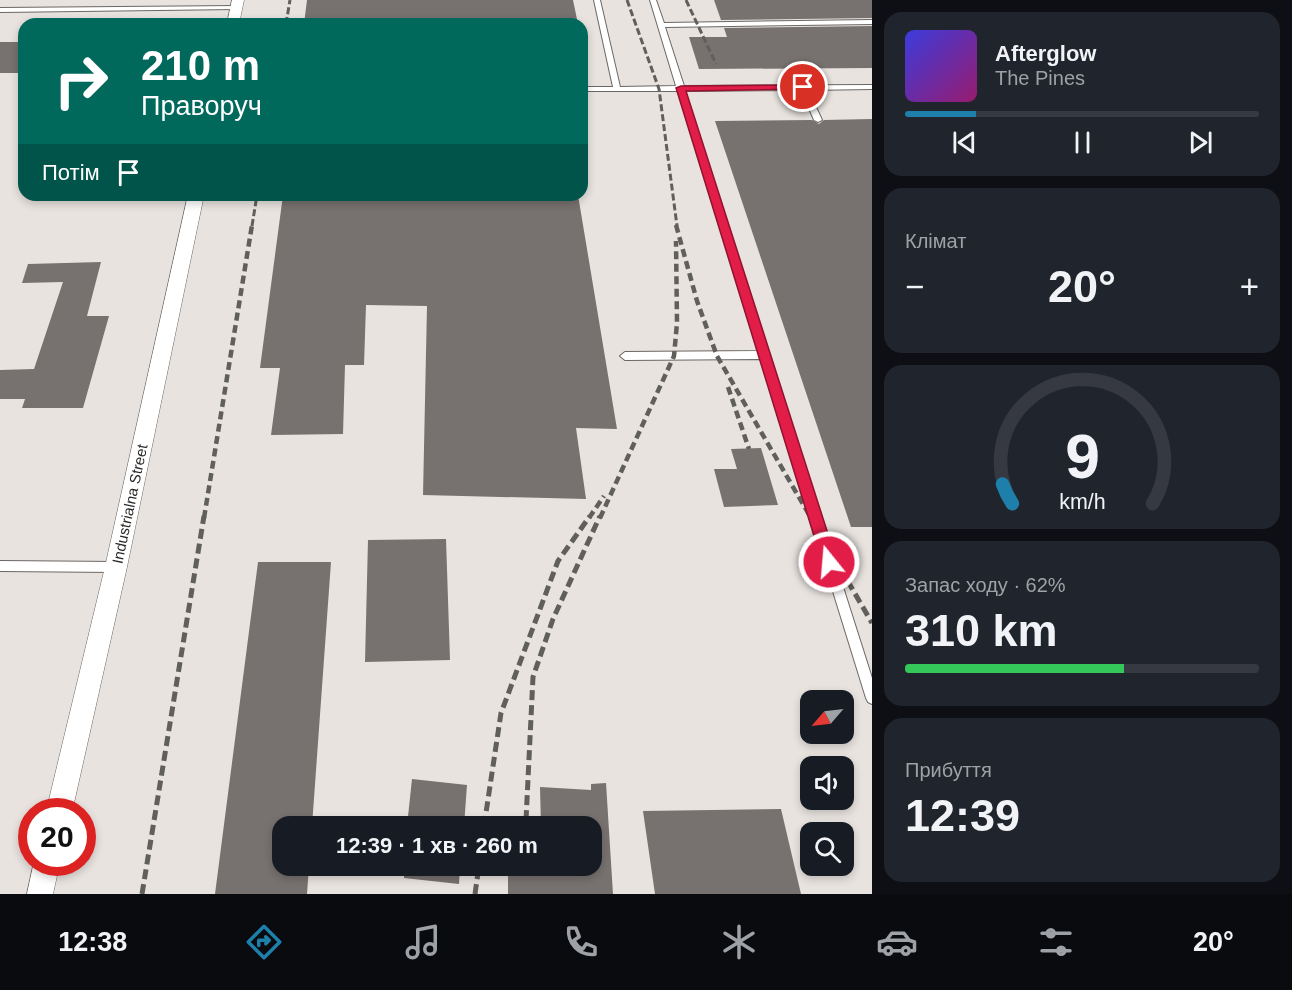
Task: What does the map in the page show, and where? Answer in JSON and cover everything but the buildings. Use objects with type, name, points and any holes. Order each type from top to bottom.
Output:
[{"type":"street","points":[[234,18],[237,3]]},
{"type":"street","name":"Industrialna Street","points":[[62,798],[116,567],[195,201]]},
{"type":"street","points":[[40,894],[44,876]]},
{"type":"lane","points":[[597,0],[616,89]]},
{"type":"lane","points":[[653,0],[872,698]]},
{"type":"lane","points":[[0,10],[237,3]]},
{"type":"lane","points":[[661,26],[872,22]]},
{"type":"lane","points":[[803,87],[818,120]]},
{"type":"lane","points":[[588,89],[872,87]]},
{"type":"lane","points":[[625,356],[765,355]]},
{"type":"lane","points":[[0,567],[116,567]]},
{"type":"railway","points":[[287,18],[290,0]]},
{"type":"railway","points":[[627,0],[659,89],[677,226]]},
{"type":"railway","points":[[686,0],[716,64]]},
{"type":"railway","points":[[252,226],[256,201]]},
{"type":"railway","points":[[204,518],[252,225]]},
{"type":"railway","points":[[676,225],[697,301],[717,356],[811,518]]},
{"type":"railway","points":[[600,518],[674,356],[677,323],[676,241]]},
{"type":"railway","points":[[728,387],[749,449]]},
{"type":"railway","points":[[589,518],[604,496]]},
{"type":"railway","points":[[142,894],[204,516]]},
{"type":"railway","points":[[486,816],[501,713],[558,561],[590,516]]},
{"type":"railway","points":[[526,816],[533,677],[553,619],[600,516]]},
{"type":"railway","points":[[810,516],[872,623]]},
{"type":"railway","points":[[475,894],[478,876]]},
{"type":"route","points":[[803,87],[681,88],[829,562]]}]
